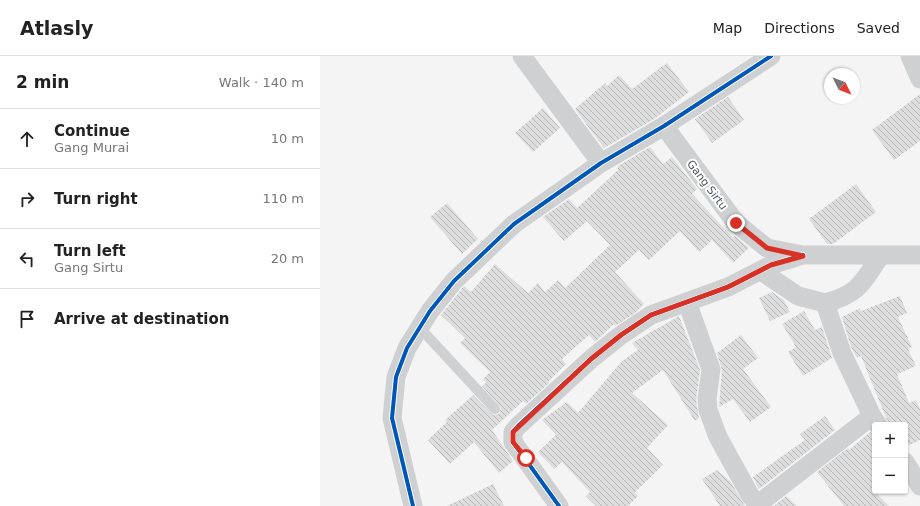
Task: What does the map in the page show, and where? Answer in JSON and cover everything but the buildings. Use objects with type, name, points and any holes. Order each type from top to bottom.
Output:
[{"type":"street","points":[[522,56],[602,164]]},
{"type":"street","points":[[415,502],[392,418],[396,377],[407,348],[430,310],[454,281],[514,224],[602,164],[664,126],[771,56]]},
{"type":"street","points":[[910,56],[920,79]]},
{"type":"street","name":"Gang Sirtu","points":[[664,126],[736,223],[767,248],[803,256],[920,255]]},
{"type":"street","points":[[559,506],[513,442],[513,432],[518,426],[621,335],[651,315],[728,287],[771,265],[803,256]]},
{"type":"street","points":[[760,271],[798,296],[825,303],[844,298],[857,289],[880,256]]},
{"type":"street","points":[[687,302],[712,369],[707,399],[708,410],[718,437],[750,495],[755,501],[762,501],[875,421],[842,353],[825,303]]},
{"type":"street","points":[[908,467],[920,486]]},
{"type":"lane","points":[[420,328],[495,409]]},
{"type":"cycle path","points":[[413,506],[392,418],[396,377],[407,348],[430,311],[454,281],[514,224],[601,163],[664,126],[771,56]]},
{"type":"cycle path","points":[[559,506],[513,442],[513,432],[518,426],[591,359],[621,335],[651,315],[728,287],[771,265],[803,255]]},
{"type":"route","points":[[526,458],[513,442],[513,432],[591,359],[621,335],[651,315],[728,287],[771,265],[803,256],[767,248],[751,237],[736,223]]}]
